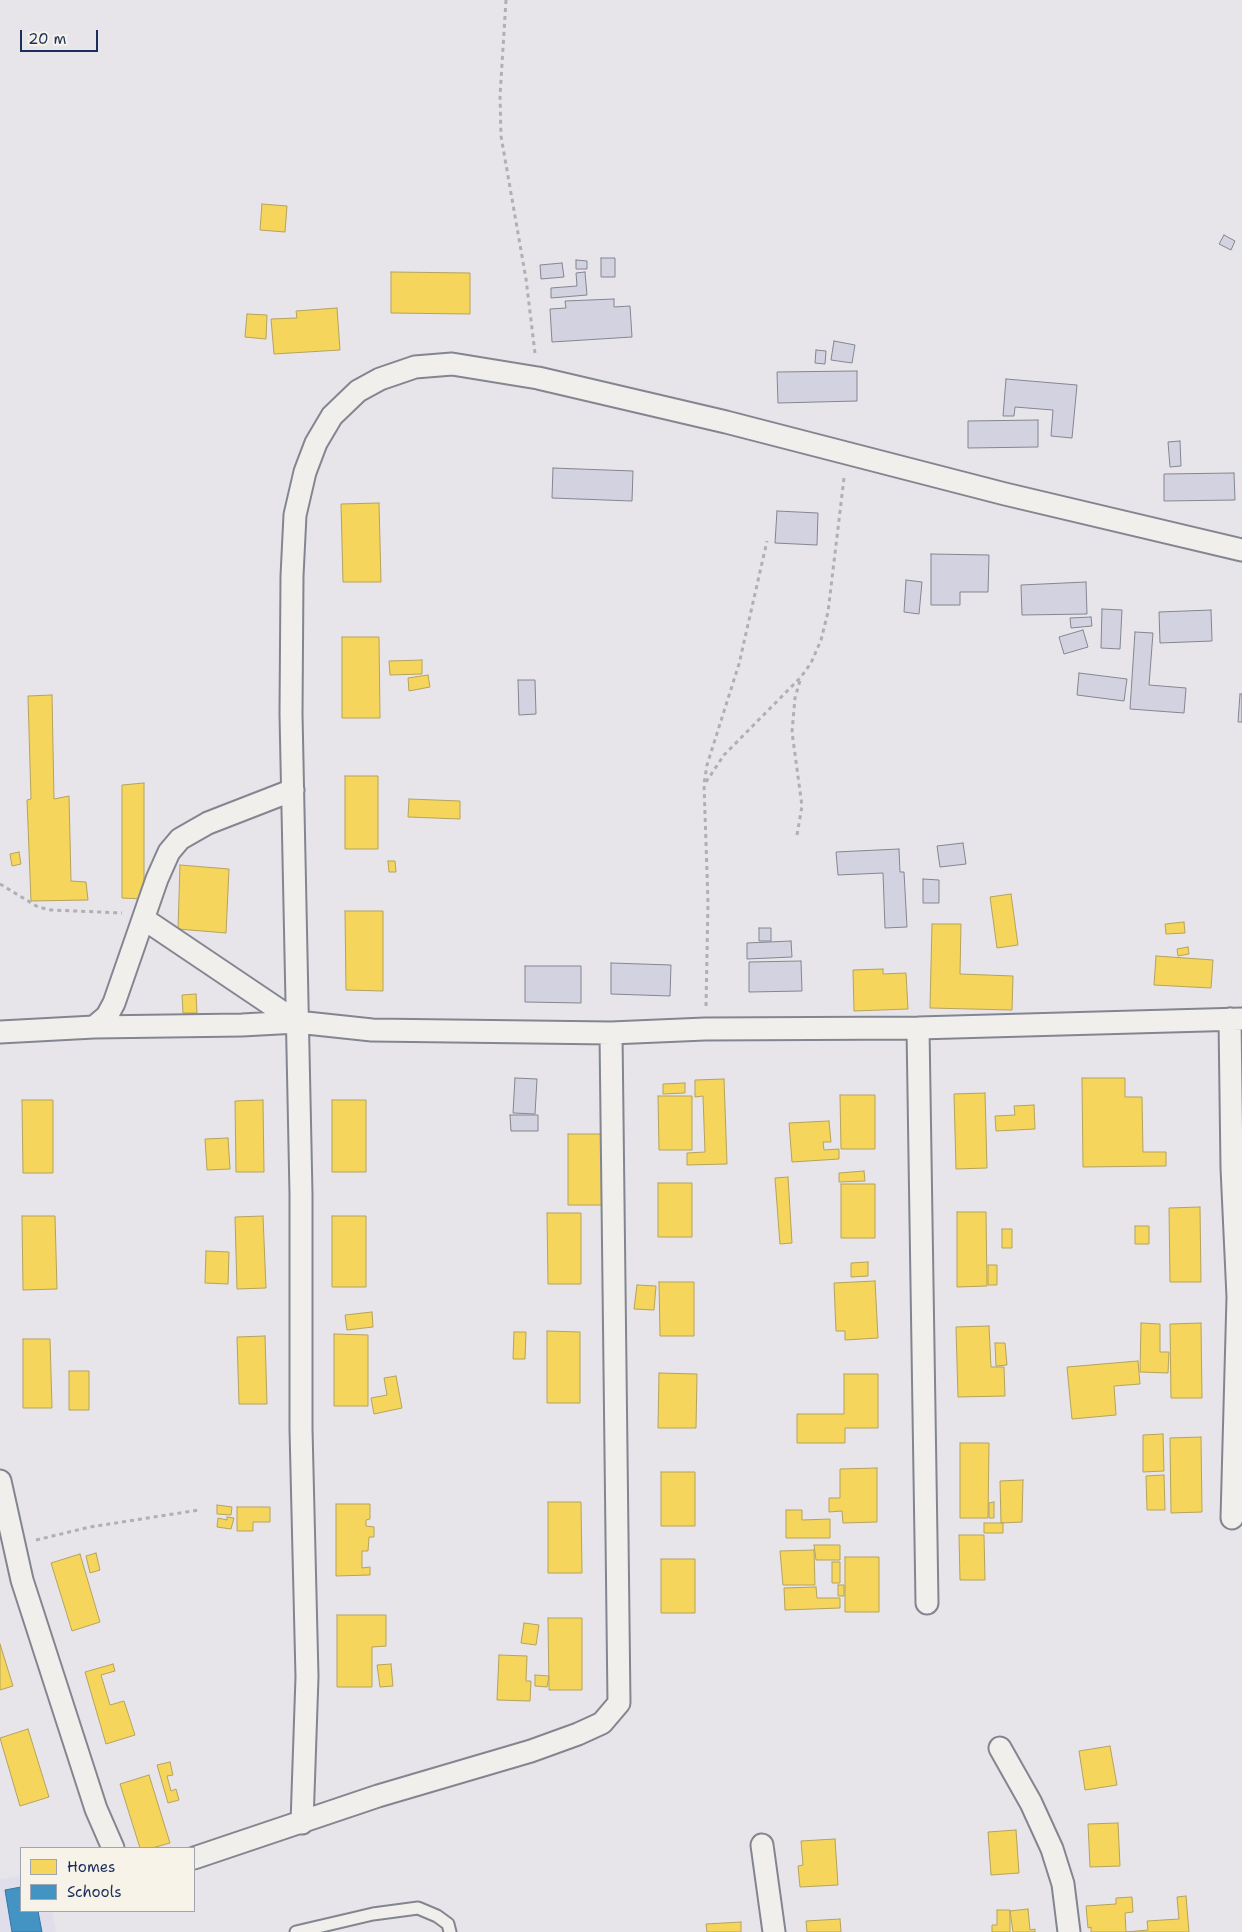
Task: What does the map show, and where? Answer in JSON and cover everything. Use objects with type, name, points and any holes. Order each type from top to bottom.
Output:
[{"type":"street","points":[[302,1823],[307,1677],[301,1429],[301,1194],[291,644],[296,515],[305,472],[316,443],[332,416],[358,391],[380,379],[415,367],[452,364],[538,378],[708,417],[846,453],[1242,550]]},
{"type":"street","points":[[94,1027],[107,1016],[114,1003],[169,852],[180,839],[208,823],[293,790]]},
{"type":"street","points":[[144,920],[297,1022]]},
{"type":"street","points":[[0,1032],[94,1027],[242,1025],[297,1022],[372,1030],[611,1033],[705,1029],[918,1028],[1236,1019],[1233,1197],[1238,1297],[1232,1518]]},
{"type":"street","points":[[918,1028],[927,1602]]},
{"type":"street","points":[[195,1858],[378,1796],[531,1751],[578,1734],[602,1723],[618,1703],[611,1033]]},
{"type":"street","points":[[0,1481],[22,1580],[96,1809],[113,1847]]},
{"type":"street","points":[[1000,1748],[1031,1803],[1052,1848],[1063,1884],[1069,1932]]},
{"type":"street","points":[[762,1846],[774,1932]]},
{"type":"lane","points":[[296,1932],[373,1914],[418,1908],[437,1916],[448,1924],[450,1932]]},
{"type":"path","points":[[506,0],[500,96],[501,136],[526,279],[538,378]]},
{"type":"path","points":[[704,784],[724,755],[807,670],[821,640],[828,612],[846,453]]},
{"type":"path","points":[[705,1029],[708,902],[704,784],[707,765],[740,664],[767,541]]},
{"type":"path","points":[[797,835],[801,798],[792,732],[795,698],[801,677]]},
{"type":"path","points":[[0,884],[38,907],[72,911],[113,911],[144,920]]},
{"type":"path","points":[[14,1547],[77,1530],[199,1510]]},
{"type":"shaded area","points":[[20,1876],[20,1912],[52,1912],[56,1932],[0,1932],[0,1879]]},
{"type":"building: Homes","points":[[262,204],[287,206],[285,232],[260,230]]},
{"type":"building: Homes","points":[[391,272],[470,273],[470,314],[391,313]]},
{"type":"building: Homes","points":[[337,308],[340,350],[274,354],[271,319],[297,318],[296,311]]},
{"type":"building: Homes","points":[[247,314],[267,315],[266,339],[245,337]]},
{"type":"building: Homes","points":[[379,503],[381,582],[343,582],[341,504]]},
{"type":"building: Homes","points":[[342,637],[379,637],[380,718],[342,718]]},
{"type":"building: Homes","points":[[422,660],[422,674],[390,675],[389,661]]},
{"type":"building: Homes","points":[[428,675],[430,687],[409,691],[408,678]]},
{"type":"building: Homes","points":[[52,695],[54,799],[69,796],[71,881],[86,882],[88,900],[31,901],[27,800],[31,799],[28,696]]},
{"type":"building: Homes","points":[[345,776],[378,776],[378,849],[345,849]]},
{"type":"building: Homes","points":[[144,783],[144,899],[122,898],[122,785]]},
{"type":"building: Homes","points":[[409,799],[460,801],[460,819],[408,817]]},
{"type":"building: Homes","points":[[19,852],[21,864],[12,866],[10,854]]},
{"type":"building: Homes","points":[[388,861],[395,861],[396,872],[389,872]]},
{"type":"building: Homes","points":[[180,865],[229,869],[226,933],[178,929]]},
{"type":"building: Homes","points":[[1011,894],[1018,945],[997,948],[990,897]]},
{"type":"building: Homes","points":[[345,911],[383,911],[383,991],[346,990]]},
{"type":"building: Homes","points":[[1184,922],[1185,933],[1166,934],[1165,924]]},
{"type":"building: Homes","points":[[932,924],[961,924],[960,974],[1013,976],[1012,1010],[930,1008]]},
{"type":"building: Homes","points":[[1188,947],[1189,954],[1178,956],[1177,949]]},
{"type":"building: Homes","points":[[1156,956],[1213,960],[1211,988],[1154,985]]},
{"type":"building: Homes","points":[[883,969],[883,974],[906,973],[908,1009],[854,1011],[853,970]]},
{"type":"building: Homes","points":[[196,994],[197,1013],[183,1013],[182,995]]},
{"type":"building: Homes","points":[[1082,1078],[1125,1078],[1125,1097],[1142,1097],[1143,1152],[1166,1152],[1166,1166],[1083,1167]]},
{"type":"building: Homes","points":[[724,1079],[727,1164],[687,1165],[687,1153],[705,1152],[703,1096],[695,1097],[695,1080]]},
{"type":"building: Homes","points":[[685,1083],[685,1093],[663,1094],[663,1084]]},
{"type":"building: Homes","points":[[985,1093],[987,1168],[956,1169],[954,1094]]},
{"type":"building: Homes","points":[[840,1095],[875,1095],[875,1149],[841,1149]]},
{"type":"building: Homes","points":[[658,1096],[692,1096],[692,1150],[659,1150]]},
{"type":"building: Homes","points":[[22,1100],[53,1100],[53,1173],[23,1173]]},
{"type":"building: Homes","points":[[263,1100],[264,1172],[236,1172],[235,1101]]},
{"type":"building: Homes","points":[[332,1100],[366,1100],[366,1172],[332,1172]]},
{"type":"building: Homes","points":[[1034,1105],[1035,1129],[996,1131],[995,1116],[1015,1115],[1014,1106]]},
{"type":"building: Homes","points":[[829,1121],[831,1142],[823,1142],[824,1150],[839,1149],[839,1159],[792,1162],[789,1123]]},
{"type":"building: Homes","points":[[568,1134],[602,1134],[602,1205],[568,1205]]},
{"type":"building: Homes","points":[[228,1138],[230,1169],[207,1170],[205,1139]]},
{"type":"building: Homes","points":[[864,1171],[865,1181],[839,1182],[839,1173]]},
{"type":"building: Homes","points":[[788,1177],[792,1243],[780,1244],[775,1178]]},
{"type":"building: Homes","points":[[658,1183],[692,1183],[692,1237],[658,1237]]},
{"type":"building: Homes","points":[[841,1184],[875,1184],[875,1238],[841,1238]]},
{"type":"building: Homes","points":[[1200,1207],[1201,1282],[1170,1282],[1169,1208]]},
{"type":"building: Homes","points":[[957,1212],[986,1212],[987,1286],[957,1287]]},
{"type":"building: Homes","points":[[547,1213],[581,1213],[581,1284],[548,1284]]},
{"type":"building: Homes","points":[[22,1216],[55,1216],[57,1289],[23,1290]]},
{"type":"building: Homes","points":[[263,1216],[266,1288],[237,1289],[235,1217]]},
{"type":"building: Homes","points":[[332,1216],[366,1216],[366,1287],[332,1287]]},
{"type":"building: Homes","points":[[1135,1226],[1149,1226],[1149,1244],[1135,1244]]},
{"type":"building: Homes","points":[[1002,1229],[1012,1229],[1012,1248],[1002,1248]]},
{"type":"building: Homes","points":[[206,1251],[229,1252],[228,1284],[205,1283]]},
{"type":"building: Homes","points":[[868,1262],[868,1276],[851,1277],[851,1263]]},
{"type":"building: Homes","points":[[988,1265],[997,1265],[997,1285],[988,1285]]},
{"type":"building: Homes","points":[[875,1281],[878,1338],[845,1340],[845,1331],[836,1331],[834,1283]]},
{"type":"building: Homes","points":[[659,1282],[694,1282],[694,1336],[660,1336]]},
{"type":"building: Homes","points":[[637,1285],[656,1286],[654,1310],[634,1309]]},
{"type":"building: Homes","points":[[372,1312],[373,1327],[347,1330],[345,1315]]},
{"type":"building: Homes","points":[[1141,1323],[1160,1324],[1160,1352],[1169,1352],[1168,1373],[1140,1372]]},
{"type":"building: Homes","points":[[1201,1323],[1202,1398],[1171,1398],[1170,1324]]},
{"type":"building: Homes","points":[[989,1326],[991,1367],[1004,1367],[1005,1396],[958,1397],[956,1327]]},
{"type":"building: Homes","points":[[547,1331],[580,1332],[580,1403],[547,1403]]},
{"type":"building: Homes","points":[[514,1332],[526,1332],[525,1359],[513,1359]]},
{"type":"building: Homes","points":[[334,1334],[368,1335],[368,1406],[334,1406]]},
{"type":"building: Homes","points":[[265,1336],[267,1404],[239,1404],[237,1337]]},
{"type":"building: Homes","points":[[23,1339],[50,1339],[52,1408],[23,1408]]},
{"type":"building: Homes","points":[[995,1343],[1005,1343],[1007,1365],[996,1366]]},
{"type":"building: Homes","points":[[1138,1361],[1140,1384],[1114,1386],[1116,1415],[1072,1419],[1067,1367]]},
{"type":"building: Homes","points":[[69,1371],[89,1371],[89,1410],[69,1410]]},
{"type":"building: Homes","points":[[659,1373],[697,1374],[696,1428],[658,1428]]},
{"type":"building: Homes","points":[[844,1374],[878,1374],[878,1428],[845,1428],[845,1443],[797,1443],[797,1414],[844,1414]]},
{"type":"building: Homes","points":[[396,1376],[402,1408],[374,1414],[371,1398],[387,1395],[384,1378]]},
{"type":"building: Homes","points":[[1163,1434],[1164,1471],[1143,1472],[1143,1435]]},
{"type":"building: Homes","points":[[1201,1437],[1202,1512],[1171,1513],[1170,1438]]},
{"type":"building: Homes","points":[[960,1443],[989,1443],[988,1518],[960,1518]]},
{"type":"building: Homes","points":[[877,1468],[877,1522],[843,1523],[842,1511],[829,1512],[829,1498],[840,1498],[840,1469]]},
{"type":"building: Homes","points":[[661,1472],[695,1472],[695,1526],[661,1526]]},
{"type":"building: Homes","points":[[1164,1475],[1165,1510],[1147,1510],[1146,1476]]},
{"type":"building: Homes","points":[[1023,1480],[1022,1522],[1001,1523],[1000,1481]]},
{"type":"building: Homes","points":[[548,1502],[581,1502],[582,1573],[548,1573]]},
{"type":"building: Homes","points":[[994,1502],[994,1518],[989,1518],[989,1503]]},
{"type":"building: Homes","points":[[336,1504],[370,1504],[370,1519],[366,1520],[366,1526],[374,1527],[374,1537],[369,1537],[368,1551],[362,1551],[362,1568],[370,1567],[370,1575],[336,1576]]},
{"type":"building: Homes","points":[[217,1505],[232,1507],[231,1515],[217,1514]]},
{"type":"building: Homes","points":[[237,1507],[270,1507],[270,1522],[253,1522],[253,1531],[237,1531]]},
{"type":"building: Homes","points":[[786,1510],[802,1510],[802,1520],[830,1519],[830,1538],[786,1538]]},
{"type":"building: Homes","points":[[227,1517],[234,1518],[231,1529],[217,1527],[218,1518],[227,1520]]},
{"type":"building: Homes","points":[[984,1523],[1003,1523],[1003,1533],[984,1533]]},
{"type":"building: Homes","points":[[959,1535],[984,1535],[985,1580],[960,1580]]},
{"type":"building: Homes","points":[[814,1545],[840,1545],[840,1560],[816,1560]]},
{"type":"building: Homes","points":[[814,1550],[815,1585],[783,1585],[780,1551]]},
{"type":"building: Homes","points":[[96,1553],[100,1570],[90,1573],[86,1556]]},
{"type":"building: Homes","points":[[80,1554],[100,1622],[72,1631],[51,1563]]},
{"type":"building: Homes","points":[[845,1557],[879,1557],[879,1612],[845,1612]]},
{"type":"building: Homes","points":[[661,1559],[695,1559],[695,1613],[661,1613]]},
{"type":"building: Homes","points":[[832,1562],[840,1562],[840,1583],[832,1583]]},
{"type":"building: Homes","points":[[838,1585],[844,1585],[844,1596],[838,1596]]},
{"type":"building: Homes","points":[[816,1587],[817,1598],[840,1598],[840,1608],[785,1610],[784,1588]]},
{"type":"building: Homes","points":[[337,1615],[386,1615],[386,1646],[372,1647],[372,1687],[337,1687]]},
{"type":"building: Homes","points":[[548,1618],[582,1618],[582,1690],[549,1690]]},
{"type":"building: Homes","points":[[524,1623],[539,1625],[536,1645],[521,1643]]},
{"type":"building: Homes","points":[[0,1644],[13,1686],[0,1690]]},
{"type":"building: Homes","points":[[499,1655],[527,1656],[526,1681],[531,1681],[530,1701],[497,1700]]},
{"type":"building: Homes","points":[[113,1664],[115,1671],[101,1675],[110,1705],[124,1701],[135,1735],[106,1744],[85,1672]]},
{"type":"building: Homes","points":[[391,1664],[393,1686],[380,1687],[377,1665]]},
{"type":"building: Homes","points":[[535,1675],[549,1676],[547,1687],[535,1686]]},
{"type":"building: Homes","points":[[28,1729],[49,1797],[20,1806],[0,1738]]},
{"type":"building: Homes","points":[[1110,1746],[1117,1785],[1085,1790],[1079,1751]]},
{"type":"building: Homes","points":[[170,1762],[173,1775],[167,1776],[171,1791],[176,1789],[179,1800],[168,1803],[157,1765]]},
{"type":"building: Homes","points":[[149,1775],[170,1843],[156,1847],[140,1847],[120,1784]]},
{"type":"building: Homes","points":[[1118,1823],[1120,1866],[1090,1867],[1088,1824]]},
{"type":"building: Homes","points":[[1016,1830],[1019,1873],[991,1875],[988,1832]]},
{"type":"building: Homes","points":[[835,1839],[838,1885],[800,1887],[798,1866],[803,1865],[801,1841]]},
{"type":"building: Homes","points":[[1186,1896],[1189,1932],[1126,1932],[1148,1930],[1147,1921],[1179,1919],[1177,1897]]},
{"type":"building: Homes","points":[[1132,1897],[1133,1912],[1125,1913],[1126,1932],[1091,1932],[1091,1927],[1088,1928],[1086,1906],[1116,1904],[1116,1898]]},
{"type":"building: Homes","points":[[1028,1909],[1030,1930],[1035,1929],[1035,1932],[1013,1932],[1010,1911]]},
{"type":"building: Homes","points":[[997,1910],[1010,1910],[1010,1932],[992,1932],[992,1925],[997,1925]]},
{"type":"building: Homes","points":[[840,1919],[841,1932],[807,1932],[806,1921]]},
{"type":"building: Homes","points":[[741,1922],[741,1932],[707,1932],[706,1924]]},
{"type":"building: Schools","points":[[20,1887],[20,1912],[38,1912],[42,1932],[12,1932],[5,1890]]},
{"type":"building: Other","points":[[1224,235],[1235,241],[1231,250],[1219,244]]},
{"type":"building: Other","points":[[601,258],[615,258],[615,277],[601,277]]},
{"type":"building: Other","points":[[576,260],[587,261],[587,269],[576,269]]},
{"type":"building: Other","points":[[562,263],[564,277],[541,279],[540,265]]},
{"type":"building: Other","points":[[585,272],[587,295],[551,298],[551,288],[577,286],[576,273]]},
{"type":"building: Other","points":[[614,299],[614,307],[630,306],[632,337],[552,342],[550,309],[566,308],[565,301]]},
{"type":"building: Other","points":[[834,341],[855,345],[852,363],[831,360]]},
{"type":"building: Other","points":[[816,350],[826,351],[825,364],[815,363]]},
{"type":"building: Other","points":[[857,371],[857,401],[778,403],[777,372]]},
{"type":"building: Other","points":[[1006,379],[1077,385],[1072,438],[1051,436],[1053,410],[1015,407],[1014,416],[1003,416]]},
{"type":"building: Other","points":[[1038,420],[1038,447],[968,448],[968,421]]},
{"type":"building: Other","points":[[1180,441],[1181,466],[1170,467],[1168,442]]},
{"type":"building: Other","points":[[553,468],[633,471],[632,501],[552,498]]},
{"type":"building: Other","points":[[1234,473],[1235,500],[1164,501],[1164,474]]},
{"type":"building: Other","points":[[777,511],[818,513],[817,545],[775,543]]},
{"type":"building: Other","points":[[931,554],[989,555],[988,592],[960,592],[960,605],[931,605]]},
{"type":"building: Other","points":[[906,580],[922,582],[919,614],[904,612]]},
{"type":"building: Other","points":[[1086,582],[1087,614],[1022,615],[1021,585]]},
{"type":"building: Other","points":[[1102,609],[1122,610],[1120,649],[1101,648]]},
{"type":"building: Other","points":[[1211,610],[1212,641],[1160,643],[1159,612]]},
{"type":"building: Other","points":[[1091,617],[1092,626],[1071,628],[1070,618]]},
{"type":"building: Other","points":[[1083,630],[1088,647],[1064,654],[1059,637]]},
{"type":"building: Other","points":[[1135,632],[1153,633],[1149,685],[1186,688],[1184,713],[1130,709]]},
{"type":"building: Other","points":[[1079,673],[1127,679],[1124,701],[1077,695]]},
{"type":"building: Other","points":[[518,680],[535,680],[536,714],[519,715]]},
{"type":"building: Other","points":[[1240,694],[1242,694],[1242,722],[1238,722]]},
{"type":"building: Other","points":[[963,843],[966,864],[940,867],[937,846]]},
{"type":"building: Other","points":[[899,849],[900,872],[904,872],[907,927],[885,928],[883,873],[838,875],[836,852]]},
{"type":"building: Other","points":[[923,879],[939,880],[939,903],[923,903]]},
{"type":"building: Other","points":[[759,928],[771,928],[771,941],[759,941]]},
{"type":"building: Other","points":[[791,941],[792,957],[747,959],[747,943]]},
{"type":"building: Other","points":[[801,961],[802,991],[749,992],[749,962]]},
{"type":"building: Other","points":[[611,963],[671,965],[670,996],[611,994]]},
{"type":"building: Other","points":[[525,966],[581,966],[581,1003],[525,1002]]},
{"type":"building: Other","points":[[515,1078],[537,1079],[535,1114],[513,1113]]},
{"type":"building: Other","points":[[510,1115],[538,1115],[538,1131],[511,1131]]}]
